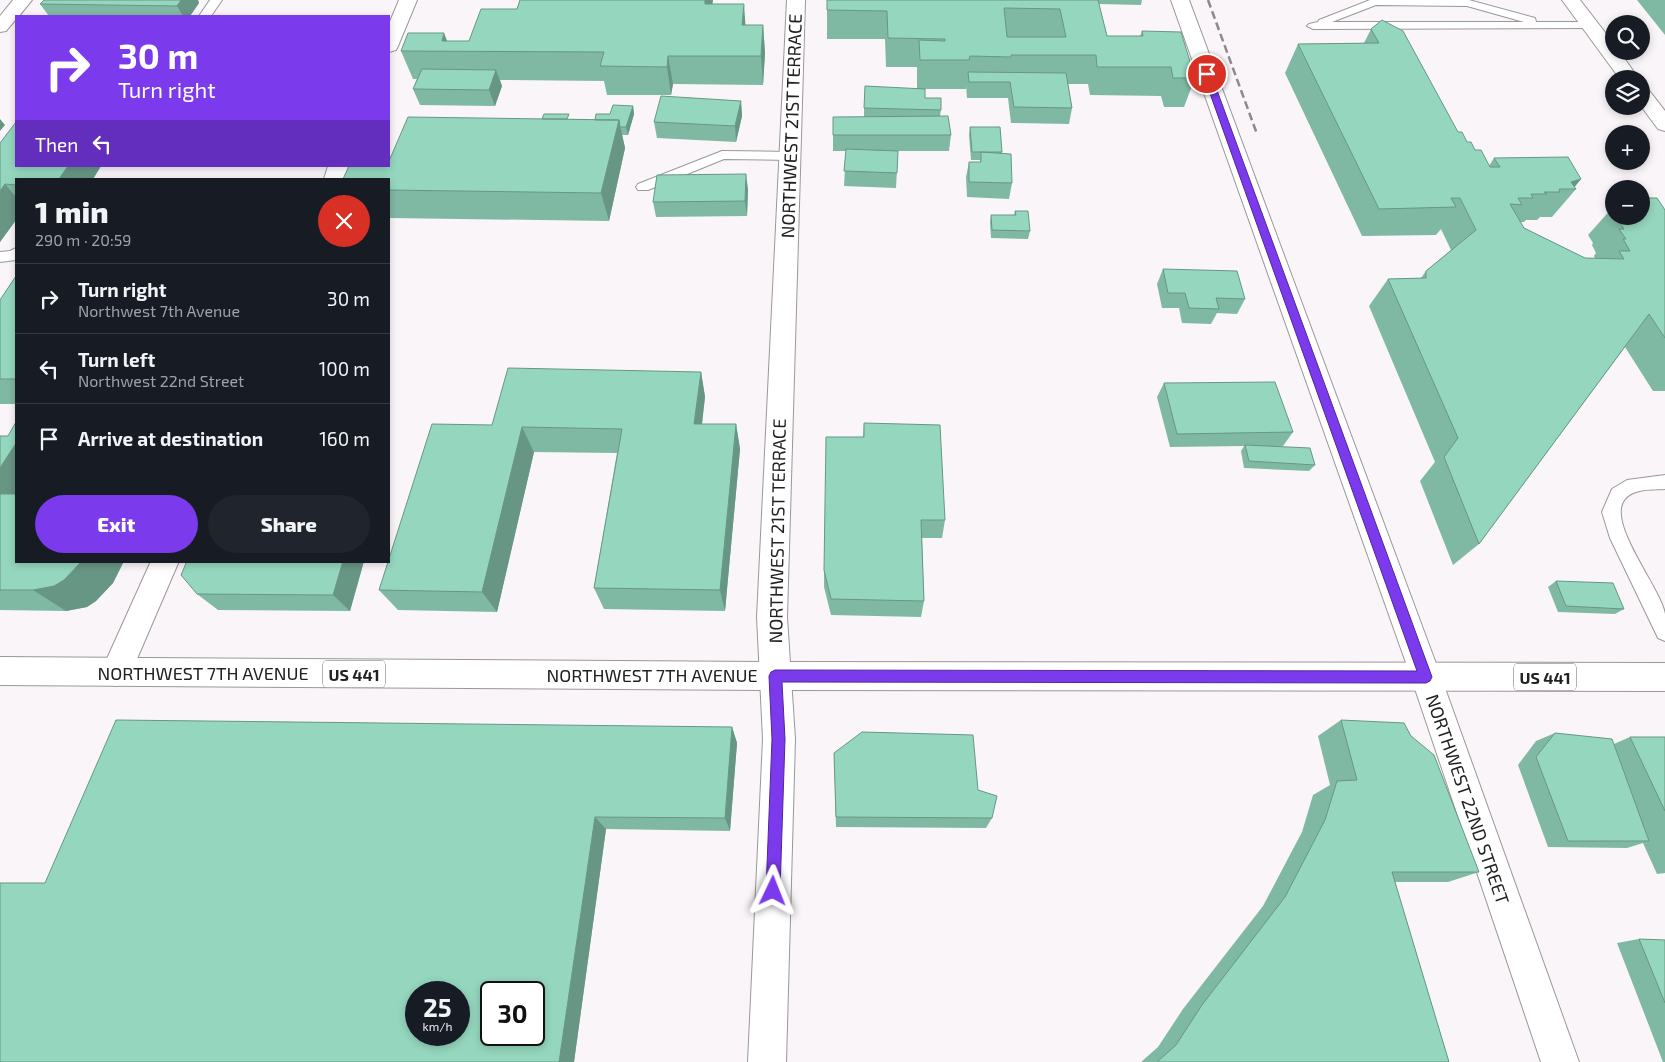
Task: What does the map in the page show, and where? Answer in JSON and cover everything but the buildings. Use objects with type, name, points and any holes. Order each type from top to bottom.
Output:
[{"type":"street","points":[[0,27],[23,0]]},
{"type":"street","points":[[390,44],[408,0]]},
{"type":"street","name":"NORTHWEST 21ST TERRACE","points":[[767,1062],[778,739],[772,617],[796,0]]},
{"type":"street","name":"NORTHWEST 22ND STREET","points":[[1180,0],[1426,677],[1560,1062]]},
{"type":"street","points":[[1571,0],[1623,70]]},
{"type":"street","points":[[1650,105],[1665,125]]},
{"type":"street","points":[[116,672],[164,563]]},
{"type":"street","name":"NORTHWEST 7TH AVENUE","points":[[0,671],[775,676],[1665,677]]},
{"type":"lane","points":[[206,15],[216,0]]},
{"type":"lane","points":[[1553,26],[1467,3],[1375,2],[1313,26],[1553,26],[1590,26]]},
{"type":"lane","points":[[643,187],[722,155],[790,156]]},
{"type":"lane","points":[[0,257],[15,254]]},
{"type":"lane","points":[[1665,482],[1633,485],[1618,494],[1610,512],[1619,538],[1665,632]]},
{"type":"railway","points":[[1208,0],[1257,134]]},
{"type":"route","points":[[773,891],[778,739],[775,676],[1426,677],[1207,74]]}]
